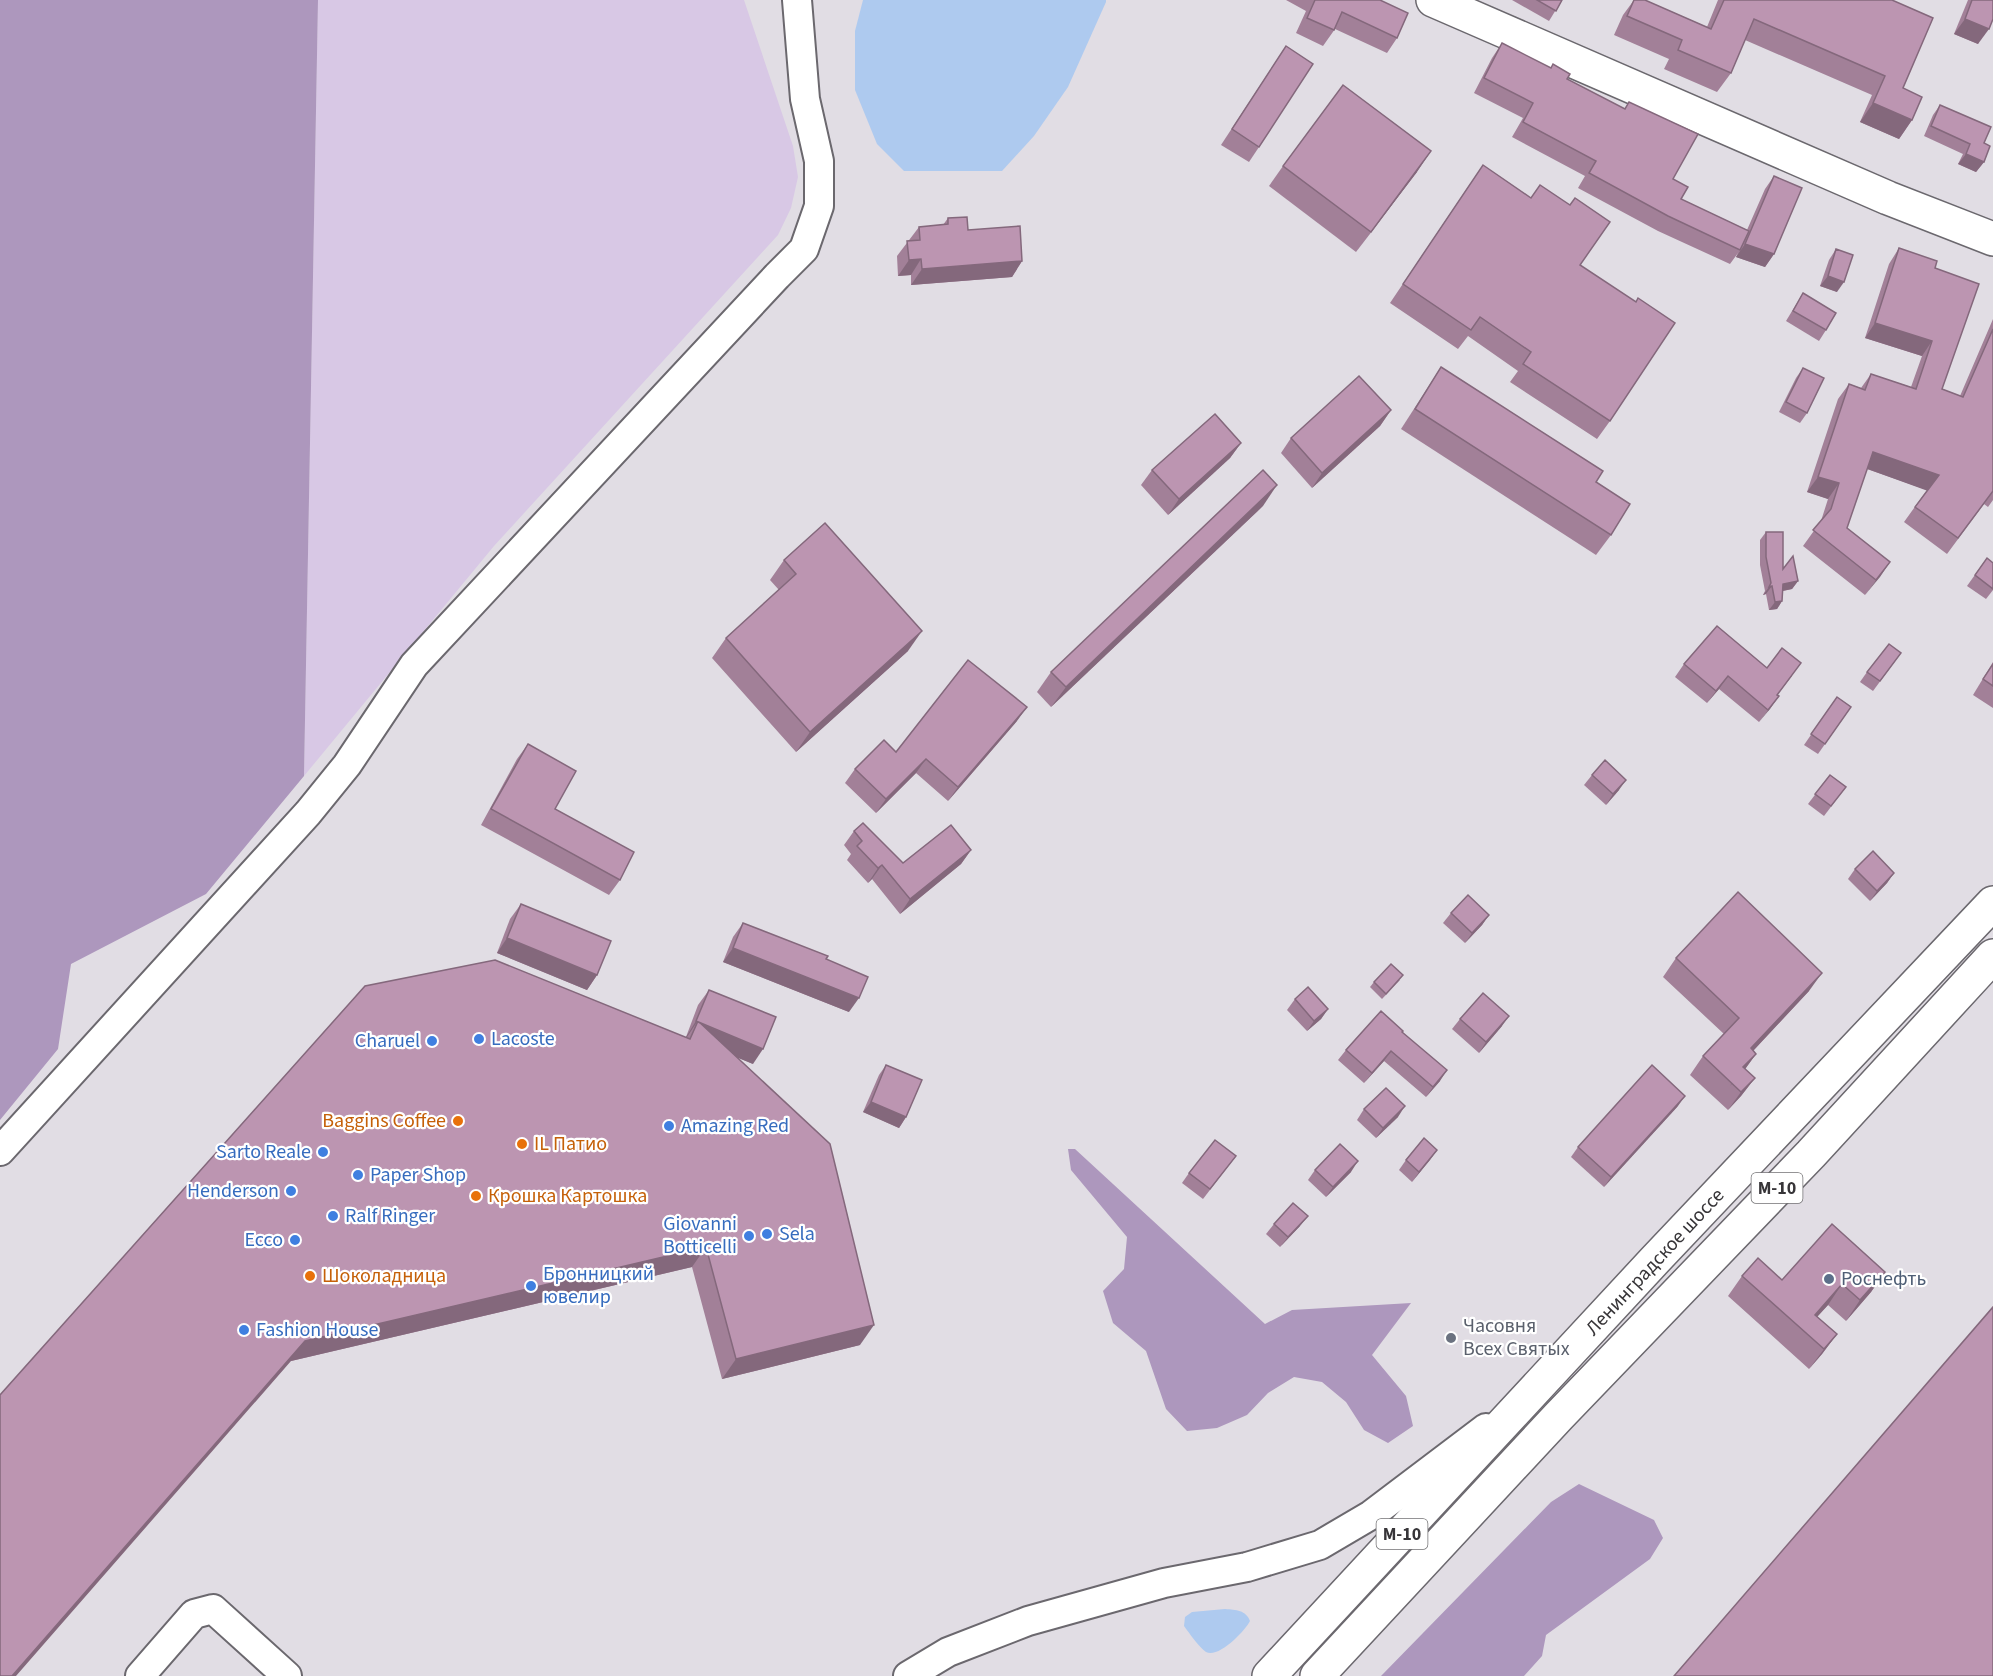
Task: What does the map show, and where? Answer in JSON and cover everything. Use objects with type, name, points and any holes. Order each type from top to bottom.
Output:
[{"type":"main road","points":[[1433,0],[1888,198],[1993,239]]},
{"type":"main road","name":"Ленинградское шоссе","points":[[1269,1676],[1856,1046],[1993,903]]},
{"type":"main road","name":"Ленинградское шоссе","points":[[1317,1676],[1993,956]]},
{"type":"street","points":[[0,1151],[308,813],[347,765],[414,665],[804,249],[819,206],[819,161],[805,99],[797,0]]},
{"type":"street","points":[[909,1676],[948,1652],[1028,1621],[1164,1583],[1247,1567],[1320,1545],[1371,1515],[1534,1392]]},
{"type":"street","points":[[140,1676],[194,1614],[213,1609],[287,1676]]},
{"type":"shaded area","points":[[0,0],[318,0],[304,776],[206,894],[71,964],[58,1049],[0,1120]]},
{"type":"shaded area","points":[[318,0],[744,0],[793,146],[798,177],[791,208],[778,235],[494,546],[304,776]]},
{"type":"shaded area","points":[[1068,1149],[1075,1149],[1265,1324],[1292,1310],[1411,1303],[1372,1355],[1406,1396],[1413,1426],[1388,1443],[1364,1430],[1346,1402],[1322,1382],[1294,1377],[1268,1393],[1247,1415],[1217,1428],[1187,1431],[1166,1409],[1146,1351],[1113,1323],[1103,1291],[1124,1269],[1127,1237],[1071,1170]]},
{"type":"shaded area","points":[[1579,1484],[1654,1520],[1663,1538],[1650,1559],[1546,1635],[1542,1656],[1524,1676],[1381,1676],[1551,1502]]},
{"type":"water","points":[[863,0],[1106,0],[1106,2],[1068,87],[1034,136],[1002,171],[904,171],[877,144],[855,90],[855,31]]},
{"type":"water","points":[[1237,1610],[1250,1621],[1243,1631],[1224,1648],[1217,1652],[1206,1652],[1184,1626],[1185,1617],[1192,1612]]},
{"type":"building","points":[[1315,0],[1380,0],[1408,13],[1397,38],[1342,12],[1334,30],[1307,18]]},
{"type":"building","points":[[1537,0],[1562,0],[1556,11]]},
{"type":"building","points":[[1634,0],[1645,0],[1711,29],[1724,0],[1892,0],[1933,18],[1903,88],[1922,97],[1912,120],[1873,103],[1885,76],[1754,19],[1731,73],[1678,50],[1682,40],[1627,16]]},
{"type":"building","points":[[1972,0],[1993,0],[1993,19],[1989,29],[1965,19]]},
{"type":"building","points":[[1502,43],[1551,68],[1553,64],[1570,74],[1567,79],[1625,109],[1629,102],[1698,134],[1673,179],[1688,187],[1681,199],[1749,231],[1740,250],[1668,216],[1589,173],[1596,161],[1523,122],[1533,103],[1484,78]]},
{"type":"building","points":[[1286,46],[1313,64],[1259,147],[1232,129]]},
{"type":"building","points":[[1343,85],[1431,151],[1371,232],[1283,166]]},
{"type":"building","points":[[1940,105],[1991,127],[1984,143],[1990,146],[1984,162],[1966,154],[1970,144],[1931,126]]},
{"type":"building","points":[[1483,165],[1531,198],[1540,185],[1570,205],[1575,198],[1610,222],[1580,265],[1636,302],[1638,298],[1675,323],[1610,421],[1523,364],[1531,352],[1480,317],[1471,330],[1403,284]]},
{"type":"building","points":[[1774,176],[1802,188],[1774,254],[1745,244]]},
{"type":"building","points":[[967,217],[968,230],[1020,226],[1022,261],[922,269],[921,259],[909,260],[907,241],[920,240],[919,227],[948,224],[948,218]]},
{"type":"building","points":[[1899,248],[1937,261],[1935,268],[1979,284],[1942,389],[1963,397],[1993,329],[1993,491],[1958,538],[1915,507],[1939,475],[1873,452],[1847,528],[1890,562],[1876,580],[1813,530],[1831,509],[1839,483],[1818,477],[1849,384],[1865,390],[1871,374],[1916,389],[1932,341],[1875,323]]},
{"type":"building","points":[[1836,249],[1853,255],[1844,282],[1828,276]]},
{"type":"building","points":[[1803,293],[1836,313],[1826,330],[1793,311]]},
{"type":"building","points":[[1441,367],[1603,471],[1596,482],[1630,504],[1611,535],[1415,409]]},
{"type":"building","points":[[1803,368],[1824,378],[1807,413],[1786,402]]},
{"type":"building","points":[[1359,376],[1391,410],[1322,473],[1291,438]]},
{"type":"building","points":[[1215,414],[1241,443],[1179,499],[1152,470]]},
{"type":"building","points":[[1263,470],[1277,485],[1066,687],[1051,672]]},
{"type":"building","points":[[825,523],[922,631],[810,732],[726,638],[796,574],[784,560]]},
{"type":"building","points":[[1766,532],[1783,532],[1783,569],[1793,556],[1798,581],[1783,584],[1782,601],[1775,602],[1772,586],[1769,587],[1771,583],[1766,557]]},
{"type":"building","points":[[1987,558],[1993,563],[1993,589],[1975,575]]},
{"type":"building","points":[[1717,626],[1767,668],[1782,648],[1801,663],[1768,710],[1728,676],[1716,691],[1684,664]]},
{"type":"building","points":[[1889,644],[1901,653],[1880,681],[1867,672]]},
{"type":"building","points":[[968,660],[1027,707],[958,787],[926,759],[886,799],[855,769],[884,740],[896,752]]},
{"type":"building","points":[[1993,664],[1993,686],[1983,679]]},
{"type":"building","points":[[1837,697],[1851,707],[1825,744],[1811,734]]},
{"type":"building","points":[[528,744],[576,771],[555,809],[634,852],[620,880],[491,809]]},
{"type":"building","points":[[1605,760],[1626,780],[1613,794],[1592,775]]},
{"type":"building","points":[[1830,775],[1846,787],[1831,806],[1815,794]]},
{"type":"building","points":[[863,823],[903,863],[951,825],[971,850],[910,899],[882,865],[878,868],[857,846],[862,841],[854,831]]},
{"type":"building","points":[[1873,851],[1894,873],[1877,891],[1855,869]]},
{"type":"building","points":[[1738,892],[1822,973],[1751,1048],[1756,1054],[1743,1067],[1755,1078],[1741,1092],[1703,1056],[1739,1018],[1676,958]]},
{"type":"building","points":[[1468,895],[1489,915],[1472,933],[1451,913]]},
{"type":"building","points":[[521,904],[611,941],[597,975],[507,938]]},
{"type":"building","points":[[743,923],[828,956],[826,959],[868,977],[859,998],[733,948]]},
{"type":"building","name":"Fashion House","points":[[495,960],[690,1039],[698,1021],[830,1144],[874,1325],[736,1359],[706,1247],[305,1341],[12,1676],[0,1676],[0,1395],[365,986]]},
{"type":"building","points":[[1391,964],[1403,975],[1386,994],[1374,982]]},
{"type":"building","points":[[1308,987],[1328,1009],[1314,1021],[1295,999]]},
{"type":"building","points":[[709,990],[776,1017],[763,1049],[696,1021]]},
{"type":"building","points":[[1483,993],[1509,1016],[1486,1042],[1460,1019]]},
{"type":"building","points":[[1381,1011],[1447,1070],[1433,1087],[1391,1051],[1372,1073],[1346,1050]]},
{"type":"building","points":[[886,1065],[922,1080],[906,1117],[871,1102]]},
{"type":"building","points":[[1652,1065],[1685,1096],[1611,1177],[1578,1147]]},
{"type":"building","points":[[1386,1088],[1405,1106],[1383,1128],[1364,1109]]},
{"type":"building","points":[[1424,1138],[1437,1150],[1419,1172],[1406,1160]]},
{"type":"building","points":[[1215,1140],[1236,1156],[1210,1189],[1189,1173]]},
{"type":"building","points":[[1340,1144],[1358,1161],[1333,1187],[1315,1170]]},
{"type":"building","points":[[1293,1203],[1308,1216],[1288,1237],[1274,1224]]},
{"type":"building","points":[[1832,1224],[1885,1272],[1860,1300],[1842,1284],[1815,1315],[1837,1334],[1824,1349],[1742,1276],[1758,1258],[1782,1280]]},
{"type":"building","points":[[1993,1307],[1993,1676],[1674,1676]]},
{"type":"place","name":"Lacoste","points":[[479,1039]]},
{"type":"place","name":"Charuel","points":[[432,1041]]},
{"type":"place","name":"Baggins Coffee","points":[[458,1121]]},
{"type":"place","name":"Amazing Red","points":[[669,1126]]},
{"type":"place","name":"IL Патио","points":[[522,1144]]},
{"type":"place","name":"Sarto Reale","points":[[323,1152]]},
{"type":"place","name":"Paper Shop","points":[[358,1175]]},
{"type":"place","name":"Henderson","points":[[291,1191]]},
{"type":"place","name":"Крошка Картошка","points":[[476,1196]]},
{"type":"place","name":"Ralf Ringer","points":[[333,1216]]},
{"type":"place","name":"Sela","points":[[767,1234]]},
{"type":"place","name":"Giovanni Botticelli","points":[[749,1236]]},
{"type":"place","name":"Ecco","points":[[295,1240]]},
{"type":"place","name":"Шоколадница","points":[[310,1276]]},
{"type":"place","name":"Роснефть","points":[[1829,1279]]},
{"type":"place","name":"Бронницкий ювелир","points":[[531,1286]]},
{"type":"place","name":"Fashion House","points":[[244,1330]]},
{"type":"place","name":"Часовня Всех Святых","points":[[1451,1338]]}]
